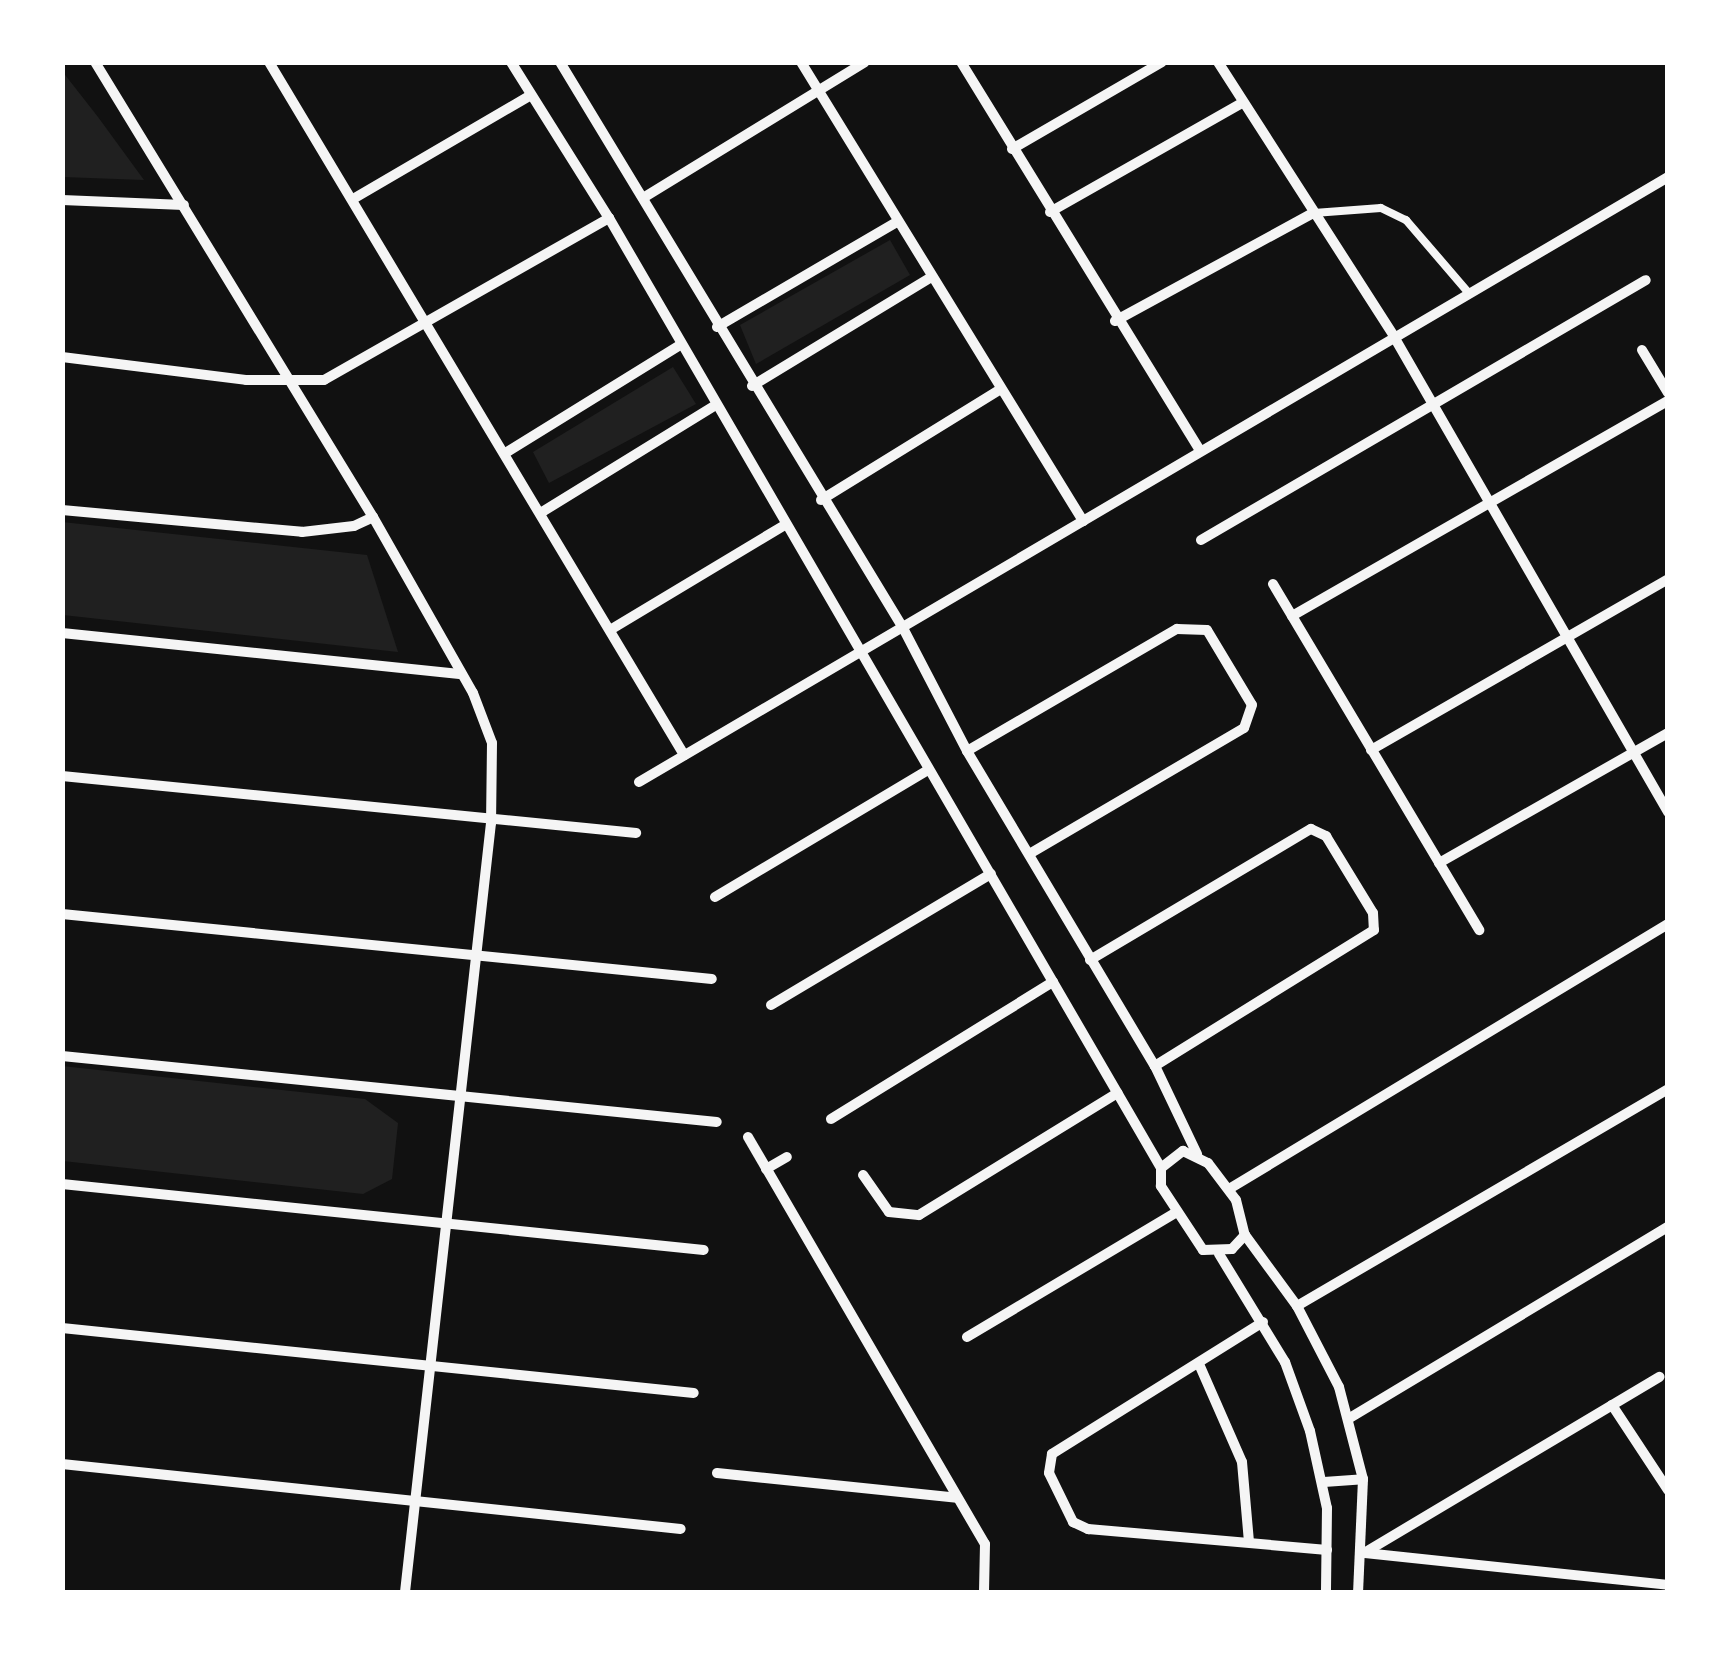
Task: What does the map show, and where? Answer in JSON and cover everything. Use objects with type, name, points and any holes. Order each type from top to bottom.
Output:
[{"type":"street","points":[[95,62],[373,516],[462,674],[492,743],[490,822],[405,1592]]},
{"type":"street","points":[[511,62],[608,218],[859,657],[1118,1093],[1161,1168],[1161,1186],[1175,1213],[1202,1250],[1219,1254],[1264,1322],[1299,1396],[1324,1482],[1326,1592]]},
{"type":"street","points":[[801,62],[999,390],[1084,521]]},
{"type":"street","points":[[643,198],[865,62]]},
{"type":"street","points":[[960,62],[1115,321],[1200,450]]},
{"type":"street","points":[[1012,149],[1162,62]]},
{"type":"street","points":[[1218,62],[1311,214],[1394,336],[1428,404],[1668,812]]},
{"type":"street","points":[[270,63],[431,324],[684,755]]},
{"type":"street","points":[[565,64],[752,386],[903,628],[967,751],[1155,1066],[1196,1154],[1229,1188],[1245,1235],[1296,1306],[1348,1419],[1363,1479],[1364,1552],[1358,1592]]},
{"type":"street","points":[[354,199],[530,95]]},
{"type":"street","points":[[1050,212],[1242,103]]},
{"type":"street","points":[[640,782],[859,657],[1200,450],[1668,177]]},
{"type":"street","points":[[62,200],[184,205]]},
{"type":"street","points":[[1115,321],[1311,214]]},
{"type":"street","points":[[62,357],[290,383],[324,380],[431,324],[608,218]]},
{"type":"street","points":[[717,327],[898,222]]},
{"type":"street","points":[[752,386],[931,277]]},
{"type":"street","points":[[1201,540],[1646,280]]},
{"type":"street","points":[[507,452],[680,345]]},
{"type":"street","points":[[1292,616],[1488,506],[1668,397],[1642,350]]},
{"type":"street","points":[[822,500],[999,390]]},
{"type":"street","points":[[542,512],[716,405]]},
{"type":"street","points":[[62,510],[302,532],[354,526],[373,516]]},
{"type":"street","points":[[610,630],[785,525]]},
{"type":"street","points":[[1371,750],[1668,580]]},
{"type":"street","points":[[1273,584],[1479,930]]},
{"type":"street","points":[[967,751],[1177,628],[1207,630],[1252,705],[1244,728],[1028,854]]},
{"type":"street","points":[[62,633],[462,674]]},
{"type":"street","points":[[1439,863],[1668,733]]},
{"type":"street","points":[[715,897],[928,770]]},
{"type":"street","points":[[62,776],[490,822],[636,833]]},
{"type":"street","points":[[1090,960],[1312,830],[1326,836],[1336,852],[1373,913],[1374,930],[1155,1066]]},
{"type":"street","points":[[771,1005],[991,874]]},
{"type":"street","points":[[62,914],[712,978]]},
{"type":"street","points":[[1229,1188],[1668,924]]},
{"type":"street","points":[[831,1119],[1053,982]]},
{"type":"street","points":[[62,1056],[460,1100],[717,1122]]},
{"type":"street","points":[[1296,1306],[1668,1089]]},
{"type":"street","points":[[863,1176],[889,1212],[918,1214],[1118,1093]]},
{"type":"street","points":[[748,1137],[989,1558],[984,1592]]},
{"type":"street","points":[[1161,1168],[1183,1151],[1196,1154]]},
{"type":"street","points":[[766,1170],[786,1157]]},
{"type":"street","points":[[62,1184],[704,1250]]},
{"type":"street","points":[[967,1338],[1175,1213]]},
{"type":"street","points":[[1348,1419],[1668,1226]]},
{"type":"street","points":[[1219,1254],[1245,1235]]},
{"type":"street","points":[[1264,1322],[1052,1454],[1049,1473],[1073,1522],[1088,1528],[1327,1550]]},
{"type":"street","points":[[62,1328],[694,1393]]},
{"type":"street","points":[[1199,1364],[1242,1462],[1250,1542]]},
{"type":"street","points":[[1364,1552],[1659,1377]]},
{"type":"street","points":[[1612,1405],[1668,1490]]},
{"type":"street","points":[[62,1464],[681,1529]]},
{"type":"street","points":[[716,1473],[957,1498]]},
{"type":"street","points":[[1324,1482],[1363,1479]]},
{"type":"street","points":[[1364,1552],[1668,1585]]},
{"type":"lane","points":[[1311,214],[1381,208],[1406,220],[1468,292]]},
{"type":"shaded area","points":[[62,71],[98,117],[144,180],[63,177]]},
{"type":"shaded area","points":[[890,240],[910,275],[756,364],[740,325]]},
{"type":"shaded area","points":[[673,367],[696,404],[549,483],[533,452]]},
{"type":"shaded area","points":[[62,522],[367,555],[398,652],[63,615]]},
{"type":"shaded area","points":[[62,1066],[365,1099],[398,1123],[392,1179],[363,1194],[63,1161]]}]
